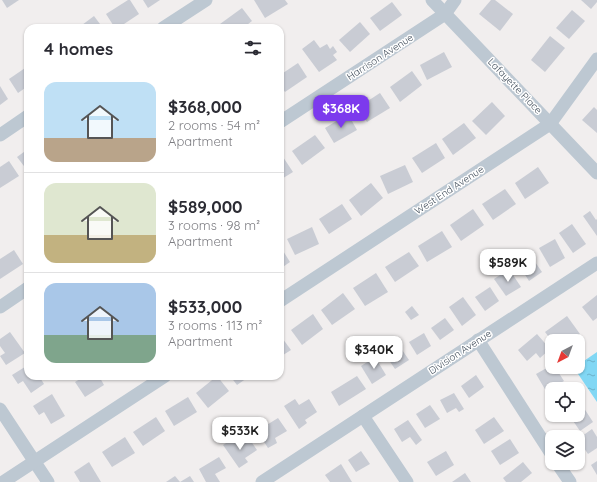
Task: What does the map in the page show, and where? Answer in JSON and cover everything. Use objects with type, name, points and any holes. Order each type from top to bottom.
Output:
[{"type":"street","points":[[169,24],[206,0]]},
{"type":"street","name":"Lafayette Place","points":[[432,0],[597,173]]},
{"type":"street","name":"Harrison Avenue","points":[[284,119],[445,14],[455,0]]},
{"type":"street","name":"West End Avenue","points":[[284,298],[550,124],[597,59]]},
{"type":"street","points":[[0,135],[24,119]]},
{"type":"street","name":"Division Avenue","points":[[262,482],[597,263]]},
{"type":"street","points":[[0,306],[24,291]]},
{"type":"street","points":[[478,340],[545,444]]},
{"type":"street","points":[[3,482],[159,380]]},
{"type":"street","points":[[0,409],[48,482]]},
{"type":"street","points":[[363,416],[407,482]]},
{"type":"street","points":[[562,470],[570,482]]},
{"type":"water","points":[[597,352],[597,402],[585,382],[578,374],[585,374],[585,360]]},
{"type":"building","points":[[2,0],[19,0],[7,8]]},
{"type":"building","points":[[130,0],[139,14],[124,24],[112,24],[106,14]]},
{"type":"building","points":[[143,0],[160,0],[148,8]]},
{"type":"building","points":[[254,0],[285,0],[288,4],[265,18]]},
{"type":"building","points":[[491,0],[495,0],[513,14],[500,31],[479,14]]},
{"type":"building","points":[[581,0],[597,0],[597,2],[591,9]]},
{"type":"building","points":[[392,2],[402,15],[380,31],[370,18]]},
{"type":"building","points":[[242,8],[252,21],[248,24],[220,24]]},
{"type":"building","points":[[572,10],[585,21],[569,39],[556,28]]},
{"type":"building","points":[[94,16],[100,24],[83,24]]},
{"type":"building","points":[[360,22],[370,34],[350,52],[339,40]]},
{"type":"building","points":[[550,36],[565,48],[545,72],[531,60]]},
{"type":"building","points":[[314,40],[320,48],[327,44],[330,49],[333,46],[337,52],[333,55],[337,60],[319,72],[302,49]]},
{"type":"building","points":[[444,52],[452,67],[427,80],[420,65]]},
{"type":"building","points":[[298,63],[307,77],[285,92],[284,72]]},
{"type":"building","points":[[24,69],[24,89],[18,93],[9,79]]},
{"type":"building","points":[[412,71],[422,85],[400,102],[390,87]]},
{"type":"building","points":[[0,86],[8,99],[0,105]]},
{"type":"building","points":[[380,93],[390,108],[367,122],[357,108]]},
{"type":"building","points":[[492,102],[505,116],[486,135],[472,121]]},
{"type":"building","points":[[594,107],[597,110],[597,133],[582,120]]},
{"type":"building","points":[[348,114],[357,130],[334,143],[325,128]]},
{"type":"building","points":[[464,123],[476,138],[453,155],[442,139]]},
{"type":"building","points":[[315,135],[325,148],[302,165],[292,151]]},
{"type":"building","points":[[436,143],[445,158],[422,173],[412,158]]},
{"type":"building","points":[[24,152],[24,166],[17,157]]},
{"type":"building","points":[[284,158],[293,172],[284,178]]},
{"type":"building","points":[[9,161],[19,176],[0,188],[0,167]]},
{"type":"building","points":[[405,165],[413,182],[388,194],[380,176]]},
{"type":"building","points":[[538,167],[549,183],[525,199],[515,183]]},
{"type":"building","points":[[371,183],[383,198],[361,216],[349,200]]},
{"type":"building","points":[[505,189],[516,204],[493,220],[482,204]]},
{"type":"building","points":[[342,204],[352,219],[329,234],[319,219]]},
{"type":"building","points":[[473,209],[484,225],[461,241],[450,225]]},
{"type":"building","points":[[590,211],[596,220],[597,219],[597,236],[583,216]]},
{"type":"building","points":[[572,224],[586,244],[573,253],[559,233]]},
{"type":"building","points":[[312,227],[319,244],[295,255],[287,239]]},
{"type":"building","points":[[442,231],[452,247],[427,262],[418,246]]},
{"type":"building","points":[[555,239],[565,258],[550,267],[539,248]]},
{"type":"building","points":[[14,250],[23,264],[0,279],[0,259]]},
{"type":"building","points":[[284,252],[290,262],[284,266]]},
{"type":"building","points":[[409,252],[419,266],[395,282],[385,267]]},
{"type":"building","points":[[535,262],[542,272],[529,281],[522,270]]},
{"type":"building","points":[[509,269],[521,287],[506,296],[494,279]]},
{"type":"building","points":[[376,273],[388,292],[365,306],[353,288]]},
{"type":"building","points":[[490,287],[499,301],[485,311],[475,297]]},
{"type":"building","points":[[343,293],[355,309],[332,325],[321,310]]},
{"type":"building","points":[[597,295],[597,318],[593,321],[582,307]]},
{"type":"building","points":[[463,297],[476,315],[462,326],[449,307]]},
{"type":"building","points":[[412,306],[419,315],[411,320],[405,312]]},
{"type":"building","points":[[313,314],[323,329],[302,345],[291,330]]},
{"type":"building","points":[[567,316],[580,334],[547,334],[545,332]]},
{"type":"building","points":[[445,318],[454,330],[440,340],[431,328]]},
{"type":"building","points":[[10,332],[24,354],[6,365],[0,356],[5,353],[0,346],[0,339]]},
{"type":"building","points":[[424,333],[431,346],[417,355],[409,342]]},
{"type":"building","points":[[537,334],[545,343],[545,354],[540,358],[536,353],[527,361],[518,350]]},
{"type":"building","points":[[284,340],[291,350],[284,354]]},
{"type":"building","points":[[398,344],[409,360],[395,369],[384,353]]},
{"type":"building","points":[[375,357],[386,375],[372,384],[361,366]]},
{"type":"building","points":[[24,368],[24,380],[42,380],[44,384],[31,393],[23,381],[18,384],[12,375]]},
{"type":"building","points":[[545,369],[545,374],[560,374],[564,381],[545,382],[545,389],[536,374]]},
{"type":"building","points":[[476,375],[484,387],[469,398],[461,386]]},
{"type":"building","points":[[357,376],[366,389],[339,406],[331,392]]},
{"type":"building","points":[[78,380],[101,380],[104,385],[85,397],[75,382]]},
{"type":"building","points":[[212,380],[220,380],[229,391],[208,408],[196,393]]},
{"type":"building","points":[[233,380],[244,380],[237,385]]},
{"type":"building","points":[[454,393],[464,409],[459,412],[456,408],[447,413],[440,400]]},
{"type":"building","points":[[52,394],[65,416],[51,424],[44,412],[39,415],[33,406]]},
{"type":"building","points":[[188,397],[197,412],[174,426],[165,411]]},
{"type":"building","points":[[295,399],[299,405],[309,399],[317,412],[305,420],[307,423],[299,429],[284,406]]},
{"type":"building","points":[[430,405],[440,419],[425,428],[416,414]]},
{"type":"building","points":[[585,410],[593,422],[579,430],[574,422],[585,422]]},
{"type":"building","points":[[156,417],[165,431],[143,446],[133,432]]},
{"type":"building","points":[[494,417],[504,431],[484,444],[475,430]]},
{"type":"building","points":[[278,418],[287,431],[275,438],[277,443],[268,448],[257,431]]},
{"type":"building","points":[[408,420],[422,440],[416,445],[410,437],[402,442],[394,429]]},
{"type":"building","points":[[592,429],[597,437],[597,448],[588,454],[585,450],[585,434]]},
{"type":"building","points":[[125,437],[135,453],[112,467],[102,452]]},
{"type":"building","points":[[248,437],[257,450],[245,458],[248,462],[239,468],[223,445],[234,438],[238,444]]},
{"type":"building","points":[[510,439],[519,453],[500,465],[491,451]]},
{"type":"building","points":[[361,451],[370,464],[356,472],[348,460]]},
{"type":"building","points":[[446,451],[454,465],[436,476],[427,462]]},
{"type":"building","points":[[219,457],[226,468],[215,474],[220,482],[206,482],[199,469]]},
{"type":"building","points":[[597,461],[597,475],[591,465]]},
{"type":"building","points":[[89,462],[101,482],[80,482],[74,472]]},
{"type":"building","points":[[523,462],[532,473],[521,482],[506,482],[503,478]]},
{"type":"building","points":[[341,464],[352,482],[330,482],[325,475]]},
{"type":"building","points":[[465,473],[471,482],[452,482]]},
{"type":"building","points":[[175,476],[180,482],[166,482]]},
{"type":"building","points":[[190,476],[194,482],[180,482]]}]
